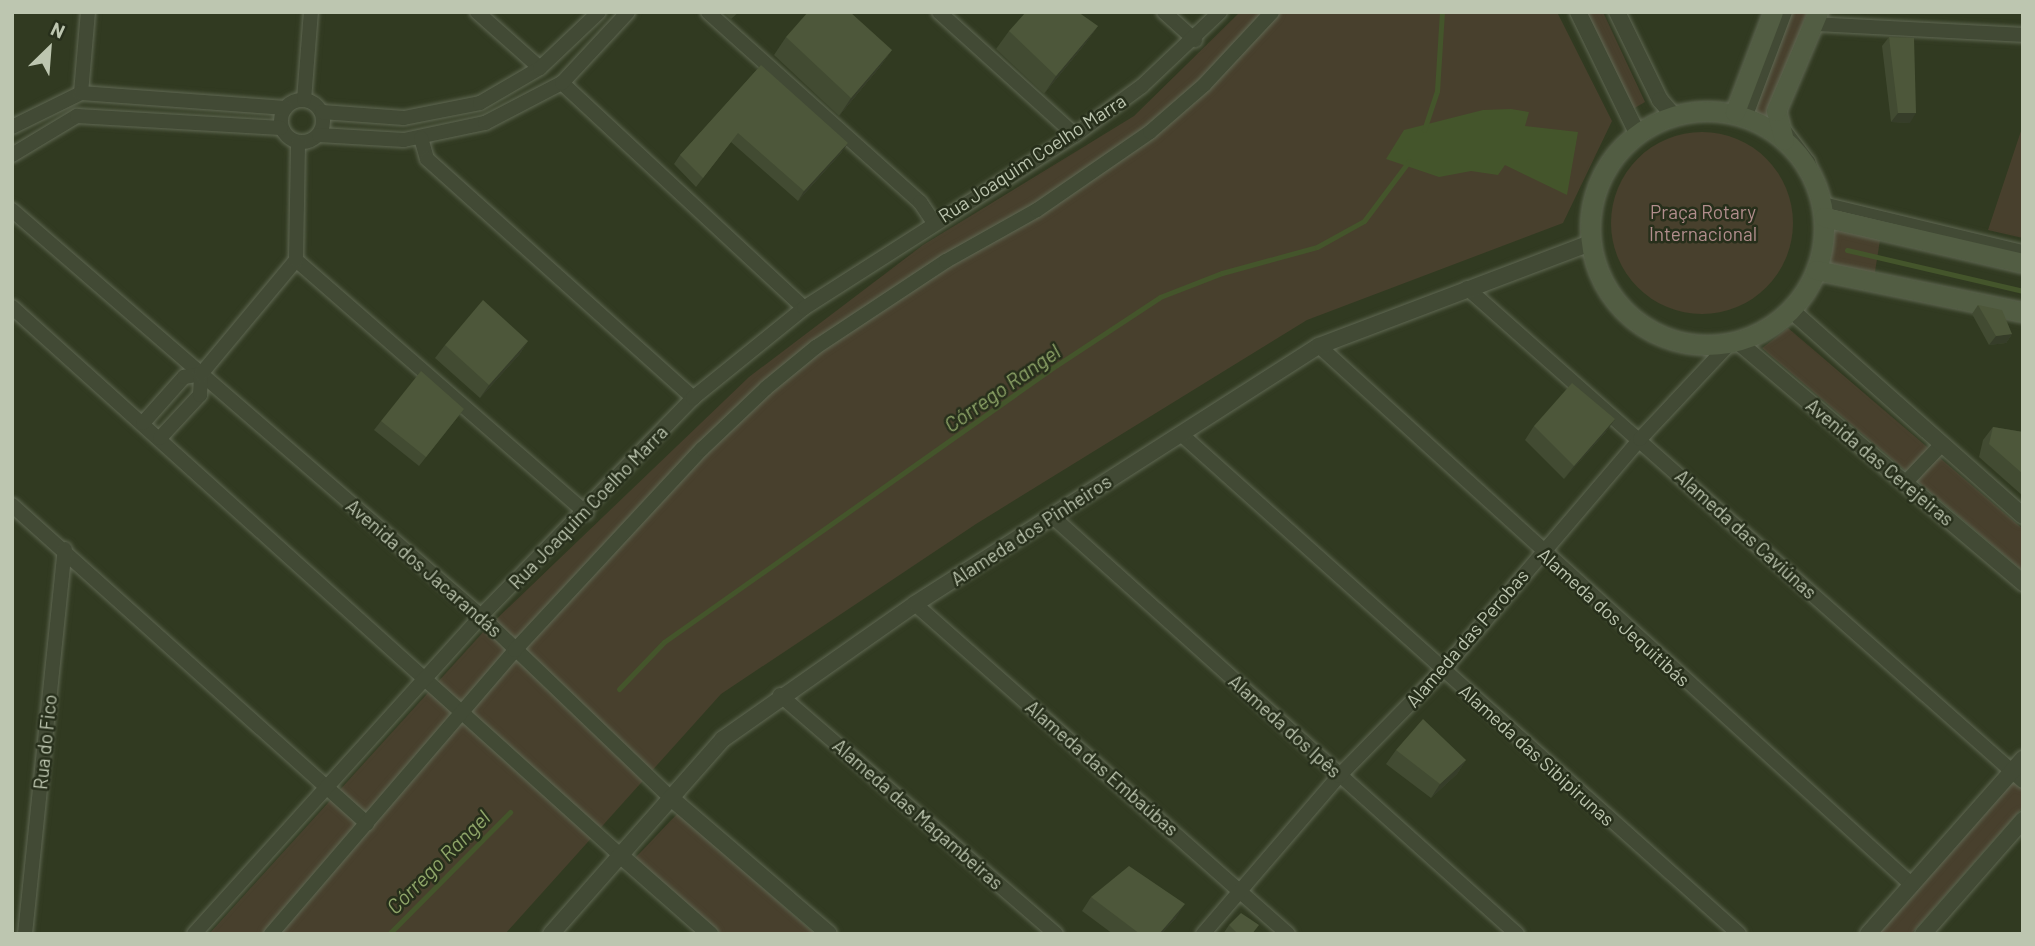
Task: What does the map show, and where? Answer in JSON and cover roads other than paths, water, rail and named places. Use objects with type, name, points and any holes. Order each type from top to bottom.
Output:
[{"type":"main road","points":[[1741,115],[1773,12]]},
{"type":"main road","points":[[1785,141],[1741,115],[1673,115],[1637,133],[1610,160],[1594,195],[1590,243],[1598,270],[1613,297],[1634,319],[1661,335],[1688,343],[1734,341],[1762,331],[1791,310],[1816,270],[1824,217],[1813,180],[1785,141],[1776,116],[1816,18]]},
{"type":"main road","points":[[1824,217],[2023,263]]},
{"type":"main road","points":[[1816,270],[2023,312]]},
{"type":"street","points":[[81,93],[88,12]]},
{"type":"street","points":[[304,100],[311,12]]},
{"type":"street","points":[[477,12],[540,68]]},
{"type":"street","points":[[304,100],[322,112],[404,118],[435,116],[480,103],[540,68],[599,12]]},
{"type":"street","points":[[298,142],[319,135],[421,138],[485,123],[562,83],[628,12]]},
{"type":"street","points":[[708,12],[920,202],[933,221]]},
{"type":"street","points":[[940,12],[1075,135]]},
{"type":"street","points":[[1164,12],[1195,40]]},
{"type":"street","name":"Rua Joaquim Coelho Marra","points":[[194,934],[481,617],[586,513],[692,398],[804,308],[933,221],[1075,135],[1142,86],[1195,40],[1220,12]]},
{"type":"street","points":[[271,934],[515,650],[702,449],[766,388],[816,347],[946,261],[1037,210],[1150,132],[1204,85],[1272,12]]},
{"type":"street","points":[[1578,12],[1637,133]]},
{"type":"street","points":[[1617,12],[1660,100],[1673,115]]},
{"type":"street","points":[[1741,115],[1787,12]]},
{"type":"street","points":[[1816,18],[2023,35]]},
{"type":"street","points":[[562,83],[804,308]]},
{"type":"street","points":[[12,127],[81,93],[285,108],[304,100]]},
{"type":"street","points":[[130,118],[132,96]]},
{"type":"street","points":[[281,128],[285,108]]},
{"type":"street","points":[[319,135],[322,112]]},
{"type":"street","points":[[12,155],[77,116],[281,128],[298,142]]},
{"type":"street","points":[[1776,116],[1810,161],[1823,202],[2023,250]]},
{"type":"street","points":[[421,138],[427,159],[692,398]]},
{"type":"street","points":[[160,438],[200,395],[201,374],[296,260],[298,142]]},
{"type":"street","name":"Avenida dos Jacarandás","points":[[12,210],[481,617],[671,797],[829,934]]},
{"type":"street","name":"Alameda dos Pinheiros","points":[[551,934],[723,739],[780,695],[915,604],[1319,345],[1590,243]]},
{"type":"street","points":[[296,260],[586,513]]},
{"type":"street","name":"Alameda das Caviúnas","points":[[1467,288],[2019,770]]},
{"type":"street","points":[[12,307],[464,710],[620,855],[710,934]]},
{"type":"street","points":[[1791,310],[2023,516]]},
{"type":"street","name":"Alameda das Perobas","points":[[1203,934],[1339,776],[1442,671],[1640,439],[1734,341]]},
{"type":"street","name":"Avenida das Cerejeiras","points":[[1734,341],[2023,583]]},
{"type":"street","name":"Alameda dos Jequitibás","points":[[1319,345],[1542,552],[1912,885]]},
{"type":"street","points":[[143,423],[184,377],[201,374]]},
{"type":"street","name":"Alameda das Sibipirunas","points":[[1181,434],[1442,671],[1739,934]]},
{"type":"street","points":[[1905,484],[1942,444]]},
{"type":"street","points":[[12,505],[65,549],[368,824]]},
{"type":"street","name":"Alameda dos Ipês","points":[[1053,517],[1517,934]]},
{"type":"street","name":"Rua do Fico","points":[[25,934],[65,549]]},
{"type":"street","name":"Alameda das Embaúbas","points":[[915,604],[1288,934]]},
{"type":"street","name":"Alameda das Magambeiras","points":[[780,695],[1056,934]]},
{"type":"street","points":[[1868,934],[2019,770]]},
{"type":"street","points":[[1923,934],[2023,820]]},
{"type":"waterway","points":[[1424,130],[1437,91],[1442,12]]},
{"type":"waterway","name":"Córrego Rangel","points":[[619,689],[664,642],[1057,365],[1160,297],[1222,273],[1317,247],[1364,221],[1409,161]]},
{"type":"waterway","points":[[1847,250],[2023,291]]},
{"type":"waterway","name":"Córrego Rangel","points":[[389,934],[510,812]]},
{"type":"park label","name":"Praça Rotary Internacional","points":[[1703,223]]}]
